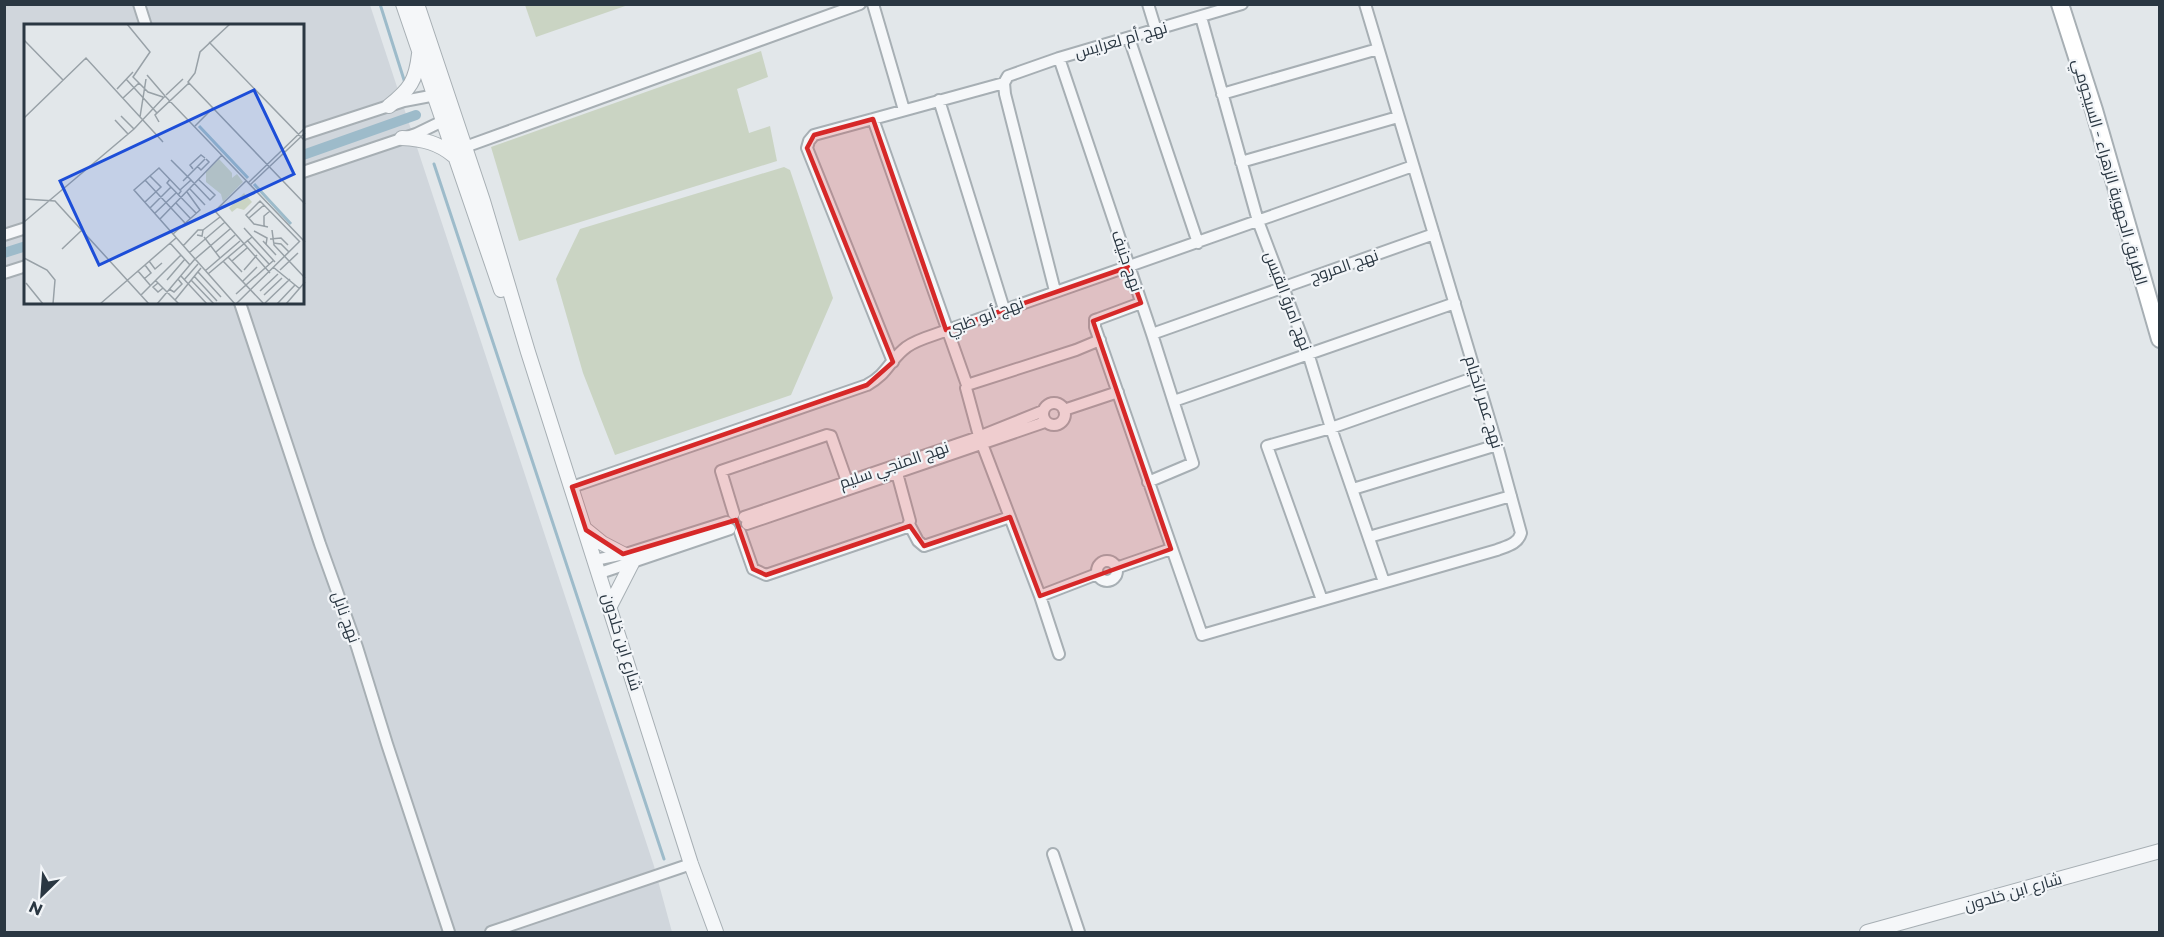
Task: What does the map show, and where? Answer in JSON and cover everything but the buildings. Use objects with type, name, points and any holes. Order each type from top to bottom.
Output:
[{"type":"main road","name":"الطريق الجهوية الزهراء - السيجومي","points":[[2060,4],[2094,110],[2160,339]]},
{"type":"street","points":[[139,4],[145,24]]},
{"type":"street","points":[[403,4],[419,52],[441,94]]},
{"type":"street","points":[[417,4],[441,94]]},
{"type":"street","points":[[402,138],[420,139],[460,151],[860,4]]},
{"type":"street","points":[[873,4],[904,110]]},
{"type":"street","points":[[1148,4],[1156,30]]},
{"type":"street","name":"نهج أم لعرايس","points":[[893,362],[807,148],[814,135],[939,100],[1004,88],[1008,76],[1015,72],[1242,4]]},
{"type":"street","name":"نهج عمر الخيام","points":[[1171,549],[1202,635],[1497,550],[1520,538],[1521,532],[1497,445],[1365,4]]},
{"type":"street","name":"نهج امرؤ القيس","points":[[1201,17],[1258,221],[1308,353],[1384,582]]},
{"type":"street","points":[[1130,38],[1198,243]]},
{"type":"street","points":[[1222,94],[1378,49]]},
{"type":"street","points":[[389,106],[409,88],[418,68],[419,52]]},
{"type":"street","name":"نهج جنيف","points":[[1059,58],[1152,333],[1193,463],[1148,482]]},
{"type":"street","points":[[1004,88],[1055,291]]},
{"type":"street","points":[[304,134],[389,106],[441,94]]},
{"type":"street","name":"شارع ابن خلدون","points":[[441,94],[507,280],[691,864],[716,933]]},
{"type":"street","points":[[939,100],[1004,309]]},
{"type":"street","points":[[1241,162],[1398,117]]},
{"type":"street","points":[[304,172],[402,138],[449,118]]},
{"type":"street","points":[[873,119],[967,385],[981,440],[1040,596],[1059,654]]},
{"type":"street","name":"نهج أبو ظبي","points":[[572,487],[867,385],[879,379],[901,351],[909,345],[946,330],[1413,166]]},
{"type":"street","points":[[4,235],[24,229]]},
{"type":"street","name":"نهج المروج","points":[[1152,333],[1434,234]]},
{"type":"street","points":[[4,273],[24,267]]},
{"type":"street","points":[[1040,596],[1097,574],[1098,567],[1104,562],[1111,562],[1116,568],[1171,549],[1095,327],[1095,320],[1141,303]]},
{"type":"street","points":[[1174,401],[1455,303]]},
{"type":"street","name":"نهج نابل","points":[[240,304],[316,533],[357,647],[449,933]]},
{"type":"street","points":[[967,385],[1100,340]]},
{"type":"street","points":[[1322,600],[1267,446],[1331,428],[1476,377]]},
{"type":"street","points":[[1064,410],[1118,392]]},
{"type":"street","points":[[1055,403],[1064,410],[1064,418],[1059,424],[1052,425],[1044,416],[1048,405],[1055,403]]},
{"type":"street","name":"نهج المنجي سليم","points":[[849,485],[897,474],[1044,416]]},
{"type":"street","points":[[849,485],[831,436],[827,435],[721,471],[753,569],[766,575],[907,527],[909,524]]},
{"type":"street","name":"نهج المنجي سليم","points":[[598,566],[737,523],[981,440]]},
{"type":"street","points":[[1353,489],[1497,445]]},
{"type":"street","points":[[897,474],[909,524],[918,541],[924,546],[1010,517]]},
{"type":"street","points":[[1369,537],[1511,496]]},
{"type":"street","points":[[586,530],[602,543],[628,558],[610,606]]},
{"type":"street","name":"شارع ابن خلدون","points":[[1867,933],[2160,851]]},
{"type":"street","points":[[1053,854],[1079,933]]},
{"type":"street","points":[[491,933],[691,864]]},
{"type":"highlighted area","points":[[873,119],[946,330],[1128,267],[1141,303],[1093,321],[1171,549],[1040,596],[1010,517],[924,546],[910,526],[766,575],[753,569],[736,520],[623,554],[586,530],[572,487],[867,385],[893,362],[807,148],[814,135]]},
{"type":"shaded area","points":[[5,5],[370,5],[654,866],[672,932],[5,932]]},
{"type":"green space","points":[[525,4],[628,5],[536,37]]},
{"type":"green space","points":[[761,51],[768,77],[737,89],[749,133],[770,126],[777,161],[519,241],[491,147]]},
{"type":"green space","points":[[784,167],[790,170],[833,298],[791,395],[615,455],[583,373],[556,279],[580,229]]},
{"type":"waterway","points":[[380,4],[405,83]]},
{"type":"waterway","points":[[304,155],[416,115]]},
{"type":"waterway","points":[[434,164],[664,859]]},
{"type":"waterway","points":[[4,253],[24,247]]}]
